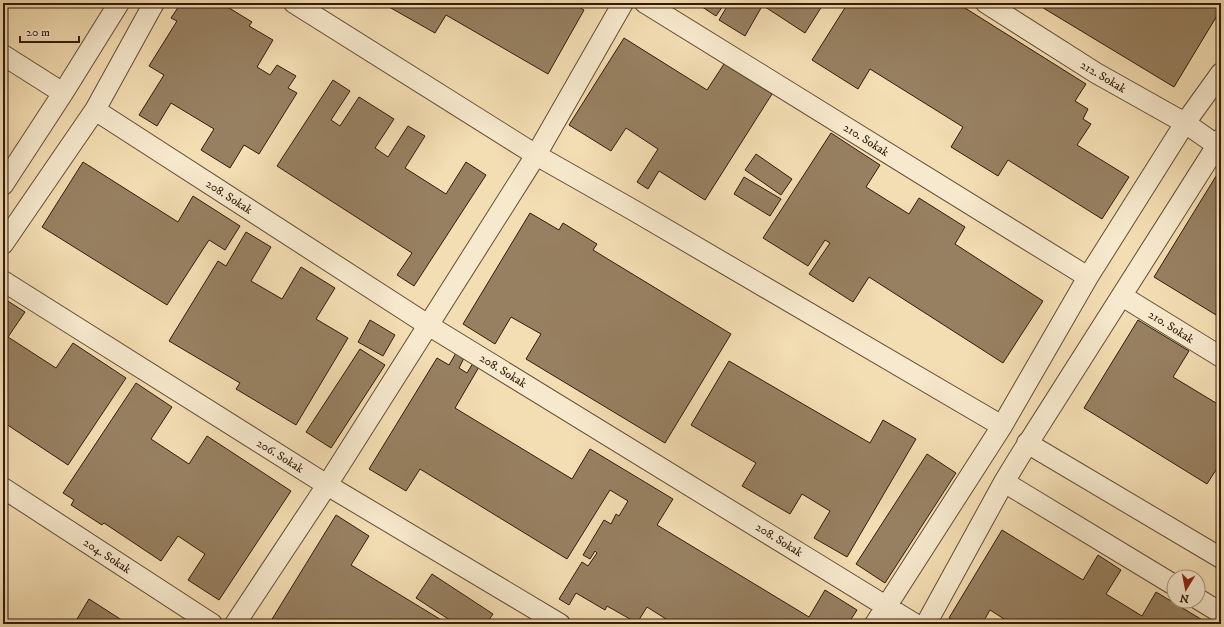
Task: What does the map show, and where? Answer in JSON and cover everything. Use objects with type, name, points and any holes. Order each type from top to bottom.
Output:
[{"type":"street","points":[[3,185],[119,3]]},
{"type":"street","points":[[3,244],[95,110],[154,3]]},
{"type":"street","points":[[294,3],[536,155],[633,210],[1002,426]]},
{"type":"street","points":[[235,624],[327,485],[536,155],[624,3]]},
{"type":"street","name":"210. Sokak","points":[[645,3],[1088,277]]},
{"type":"street","name":"212. Sokak","points":[[986,3],[1096,74],[1219,144]]},
{"type":"street","points":[[3,55],[63,93]]},
{"type":"street","points":[[875,624],[1002,426],[1088,277],[1185,124],[1221,73]]},
{"type":"street","name":"208. Sokak","points":[[95,110],[428,325],[916,624]]},
{"type":"street","points":[[926,624],[1004,482],[1219,144]]},
{"type":"street","name":"206. Sokak","points":[[3,282],[327,485],[560,624]]},
{"type":"street","name":"210. Sokak","points":[[1122,296],[1221,358]]},
{"type":"street","points":[[1028,443],[1221,558]]},
{"type":"street","points":[[1004,482],[1166,580]]},
{"type":"street","name":"204. Sokak","points":[[3,488],[212,624]]},
{"type":"street","points":[[1206,604],[1221,613]]},
{"type":"building","points":[[181,3],[221,3],[252,22],[249,26],[273,40],[257,67],[270,75],[277,65],[296,76],[288,88],[297,93],[259,154],[244,145],[230,168],[201,150],[214,129],[171,103],[157,126],[139,115],[164,75],[149,66],[177,21],[171,18]]},
{"type":"building","points":[[382,3],[572,3],[584,10],[548,74],[446,15],[435,33]]},
{"type":"building","points":[[696,3],[725,3],[716,16]]},
{"type":"building","points":[[729,3],[753,3],[761,8],[745,36],[719,20]]},
{"type":"building","points":[[759,3],[824,3],[805,33]]},
{"type":"building","points":[[848,3],[957,3],[1086,84],[1075,101],[1088,109],[1083,119],[1091,124],[1077,145],[1129,177],[1102,219],[1008,160],[998,176],[951,147],[963,127],[870,69],[858,89],[812,60]]},
{"type":"building","points":[[1035,3],[1221,3],[1221,9],[1174,87]]},
{"type":"building","points":[[624,38],[707,90],[724,64],[772,94],[705,200],[659,171],[648,189],[637,182],[658,149],[626,128],[611,151],[569,125]]},
{"type":"building","points":[[333,80],[350,91],[331,120],[340,126],[359,97],[394,119],[375,148],[388,157],[408,126],[425,136],[405,168],[446,194],[466,162],[486,175],[414,286],[397,275],[412,253],[277,166]]},
{"type":"building","points":[[831,133],[880,165],[866,187],[909,214],[919,198],[965,227],[955,244],[1043,301],[1003,363],[869,277],[853,302],[809,274],[830,243],[825,240],[808,266],[763,238]]},
{"type":"building","points":[[756,154],[792,179],[781,195],[745,170]]},
{"type":"building","points":[[83,162],[178,222],[193,196],[240,226],[225,250],[209,240],[167,305],[42,227]]},
{"type":"building","points":[[1221,168],[1221,318],[1154,277]]},
{"type":"building","points":[[744,177],[781,199],[770,216],[734,194]]},
{"type":"building","points":[[530,213],[559,230],[563,223],[597,244],[593,250],[731,334],[665,443],[526,359],[541,334],[511,317],[495,344],[463,324]]},
{"type":"building","points":[[246,232],[271,247],[251,281],[282,299],[301,267],[335,288],[316,319],[348,338],[296,425],[236,389],[240,383],[169,341],[218,261],[226,266]]},
{"type":"building","points":[[3,298],[25,312],[8,337],[56,368],[73,343],[126,378],[68,465],[3,422]]},
{"type":"building","points":[[370,320],[395,335],[383,356],[358,342]]},
{"type":"building","points":[[1138,320],[1189,351],[1173,377],[1221,406],[1221,462],[1207,484],[1084,408]]},
{"type":"building","points":[[360,349],[385,365],[331,448],[306,432]]},
{"type":"building","points":[[456,353],[464,358],[459,368],[467,373],[473,363],[479,367],[455,408],[572,479],[590,449],[673,499],[657,525],[809,617],[825,590],[857,610],[848,624],[674,624],[647,607],[637,623],[607,606],[605,610],[576,593],[569,605],[559,599],[582,562],[588,566],[597,553],[595,551],[590,559],[583,555],[604,520],[611,524],[616,514],[619,516],[628,501],[610,490],[567,559],[420,469],[406,491],[369,469],[437,358],[449,365]]},
{"type":"building","points":[[729,361],[870,443],[883,420],[916,439],[847,557],[814,538],[830,511],[802,494],[790,514],[742,486],[756,463],[691,425]]},
{"type":"building","points":[[136,383],[172,407],[151,439],[189,464],[207,436],[291,491],[219,600],[188,580],[205,554],[178,536],[161,561],[104,523],[102,525],[71,505],[74,500],[63,493]]},
{"type":"building","points":[[927,454],[956,473],[885,583],[856,564]]},
{"type":"building","points":[[336,515],[369,536],[351,565],[448,624],[269,624]]},
{"type":"building","points":[[1002,530],[1083,580],[1098,555],[1121,570],[1106,594],[1142,616],[1156,592],[1166,598],[1166,609],[1184,609],[1209,624],[1012,624],[990,610],[982,624],[959,624],[949,618]]},
{"type":"building","points":[[432,574],[493,614],[486,624],[456,624],[416,598]]},
{"type":"building","points":[[89,599],[128,624],[74,624]]}]
